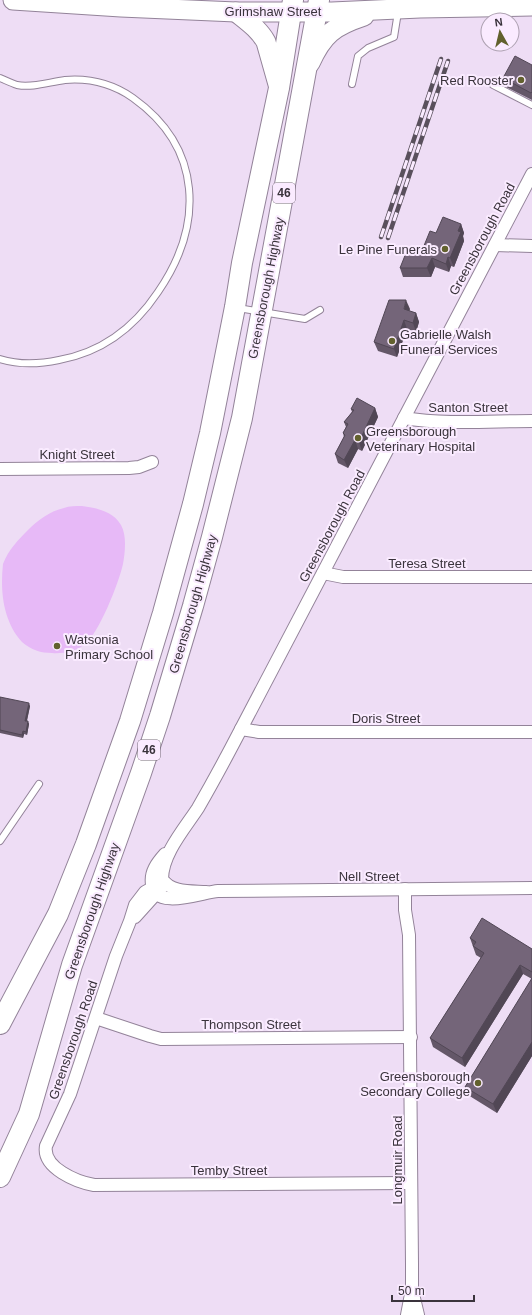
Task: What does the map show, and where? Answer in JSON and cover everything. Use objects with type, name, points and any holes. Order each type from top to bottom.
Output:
[{"type":"highway","name":"Greensborough Highway","points":[[0,1024],[58,914],[86,844],[130,721],[163,613],[193,504],[210,433],[235,307],[242,263],[279,88],[293,6]]},
{"type":"highway","name":"Greensborough Highway","points":[[0,1177],[29,1114],[72,965],[142,773],[210,545],[238,433],[318,6]]},
{"type":"main road","name":"Grimshaw Street","points":[[26,1],[236,12],[293,6],[391,9],[532,6]]},
{"type":"main road","points":[[306,73],[316,49],[322,40],[334,29],[349,20],[391,9]]},
{"type":"main road","points":[[236,12],[256,28],[266,42],[279,88]]},
{"type":"street","name":"Greensborough Road","points":[[53,1165],[49,1162],[45,1154],[46,1146],[70,1094],[116,956],[130,921],[154,890],[165,884],[162,879],[162,873],[173,846],[197,809],[241,729],[532,174]]},
{"type":"street","points":[[495,246],[532,246]]},
{"type":"street","name":"Santon Street","points":[[404,418],[423,421],[532,421]]},
{"type":"street","name":"Knight Street","points":[[0,468],[129,468],[139,467],[152,462]]},
{"type":"street","name":"Teresa Street","points":[[323,572],[343,577],[532,577]]},
{"type":"street","name":"Doris Street","points":[[241,729],[259,732],[532,732]]},
{"type":"street","name":"Greensborough Road","points":[[154,890],[151,882],[154,867],[173,846]]},
{"type":"street","name":"Nell Street","points":[[165,884],[175,889],[206,892]]},
{"type":"street","name":"Nell Street","points":[[154,890],[164,898],[173,899],[218,890],[532,888]]},
{"type":"street","name":"Longmuir Road","points":[[407,1315],[412,1289],[409,935],[413,910],[409,889]]},
{"type":"street","name":"Thompson Street","points":[[96,1018],[161,1039],[411,1037]]},
{"type":"street","name":"Temby Street","points":[[53,1165],[80,1182],[94,1185],[411,1183]]},
{"type":"street","name":"Longmuir Road","points":[[412,1289],[418,1315]]},
{"type":"lane","points":[[352,84],[358,56],[368,48],[394,37],[391,9]]},
{"type":"lane","points":[[0,78],[17,85],[27,86],[63,80],[78,79],[92,81],[112,86],[132,97],[156,118],[173,140],[186,171],[190,201],[186,237],[172,270],[151,303],[130,326],[97,349],[71,358],[41,364],[8,362],[0,359]]},
{"type":"lane","points":[[493,85],[532,105]]},
{"type":"lane","points":[[235,307],[304,319],[320,310]]},
{"type":"lane","points":[[0,841],[39,784]]},
{"type":"shaded area","points":[[70,506],[82,506],[109,513],[118,520],[121,525],[125,544],[121,572],[113,595],[102,619],[90,639],[84,645],[69,652],[40,652],[22,642],[11,625],[4,605],[2,585],[3,564],[14,545],[40,519],[59,509]]},
{"type":"building","points":[[515,56],[532,65],[531,93],[503,78]]},
{"type":"building","points":[[443,217],[461,224],[458,231],[461,232],[446,264],[432,258],[427,268],[400,268],[408,248],[421,253],[430,231],[436,233]]},
{"type":"building","points":[[389,300],[406,300],[404,309],[416,313],[413,323],[404,320],[394,349],[374,342]]},
{"type":"building","points":[[357,398],[375,408],[359,442],[355,440],[344,460],[335,454],[345,435],[343,433],[348,424],[344,422],[354,410],[351,409]]},
{"type":"building","points":[[0,697],[29,703],[25,721],[28,721],[26,732],[23,731],[22,735],[0,730]]},
{"type":"building","points":[[482,918],[532,949],[532,972],[520,965],[462,1058],[430,1038],[484,953],[473,946],[476,942],[470,938]]},
{"type":"building","points":[[532,978],[532,1042],[493,1104],[465,1087]]},
{"type":"railway","points":[[381,237],[441,59]]},
{"type":"railway","points":[[388,238],[448,61]]},
{"type":"place","name":"Red Rooster","points":[[521,80]]},
{"type":"place","name":"Le Pine Funerals","points":[[445,249]]},
{"type":"place","name":"Gabrielle Walsh Funeral Services","points":[[392,341]]},
{"type":"place","name":"Greensborough Veterinary Hospital","points":[[358,438]]},
{"type":"place","name":"Watsonia Primary School","points":[[57,646]]},
{"type":"place","name":"Greensborough Secondary College","points":[[478,1083]]}]
